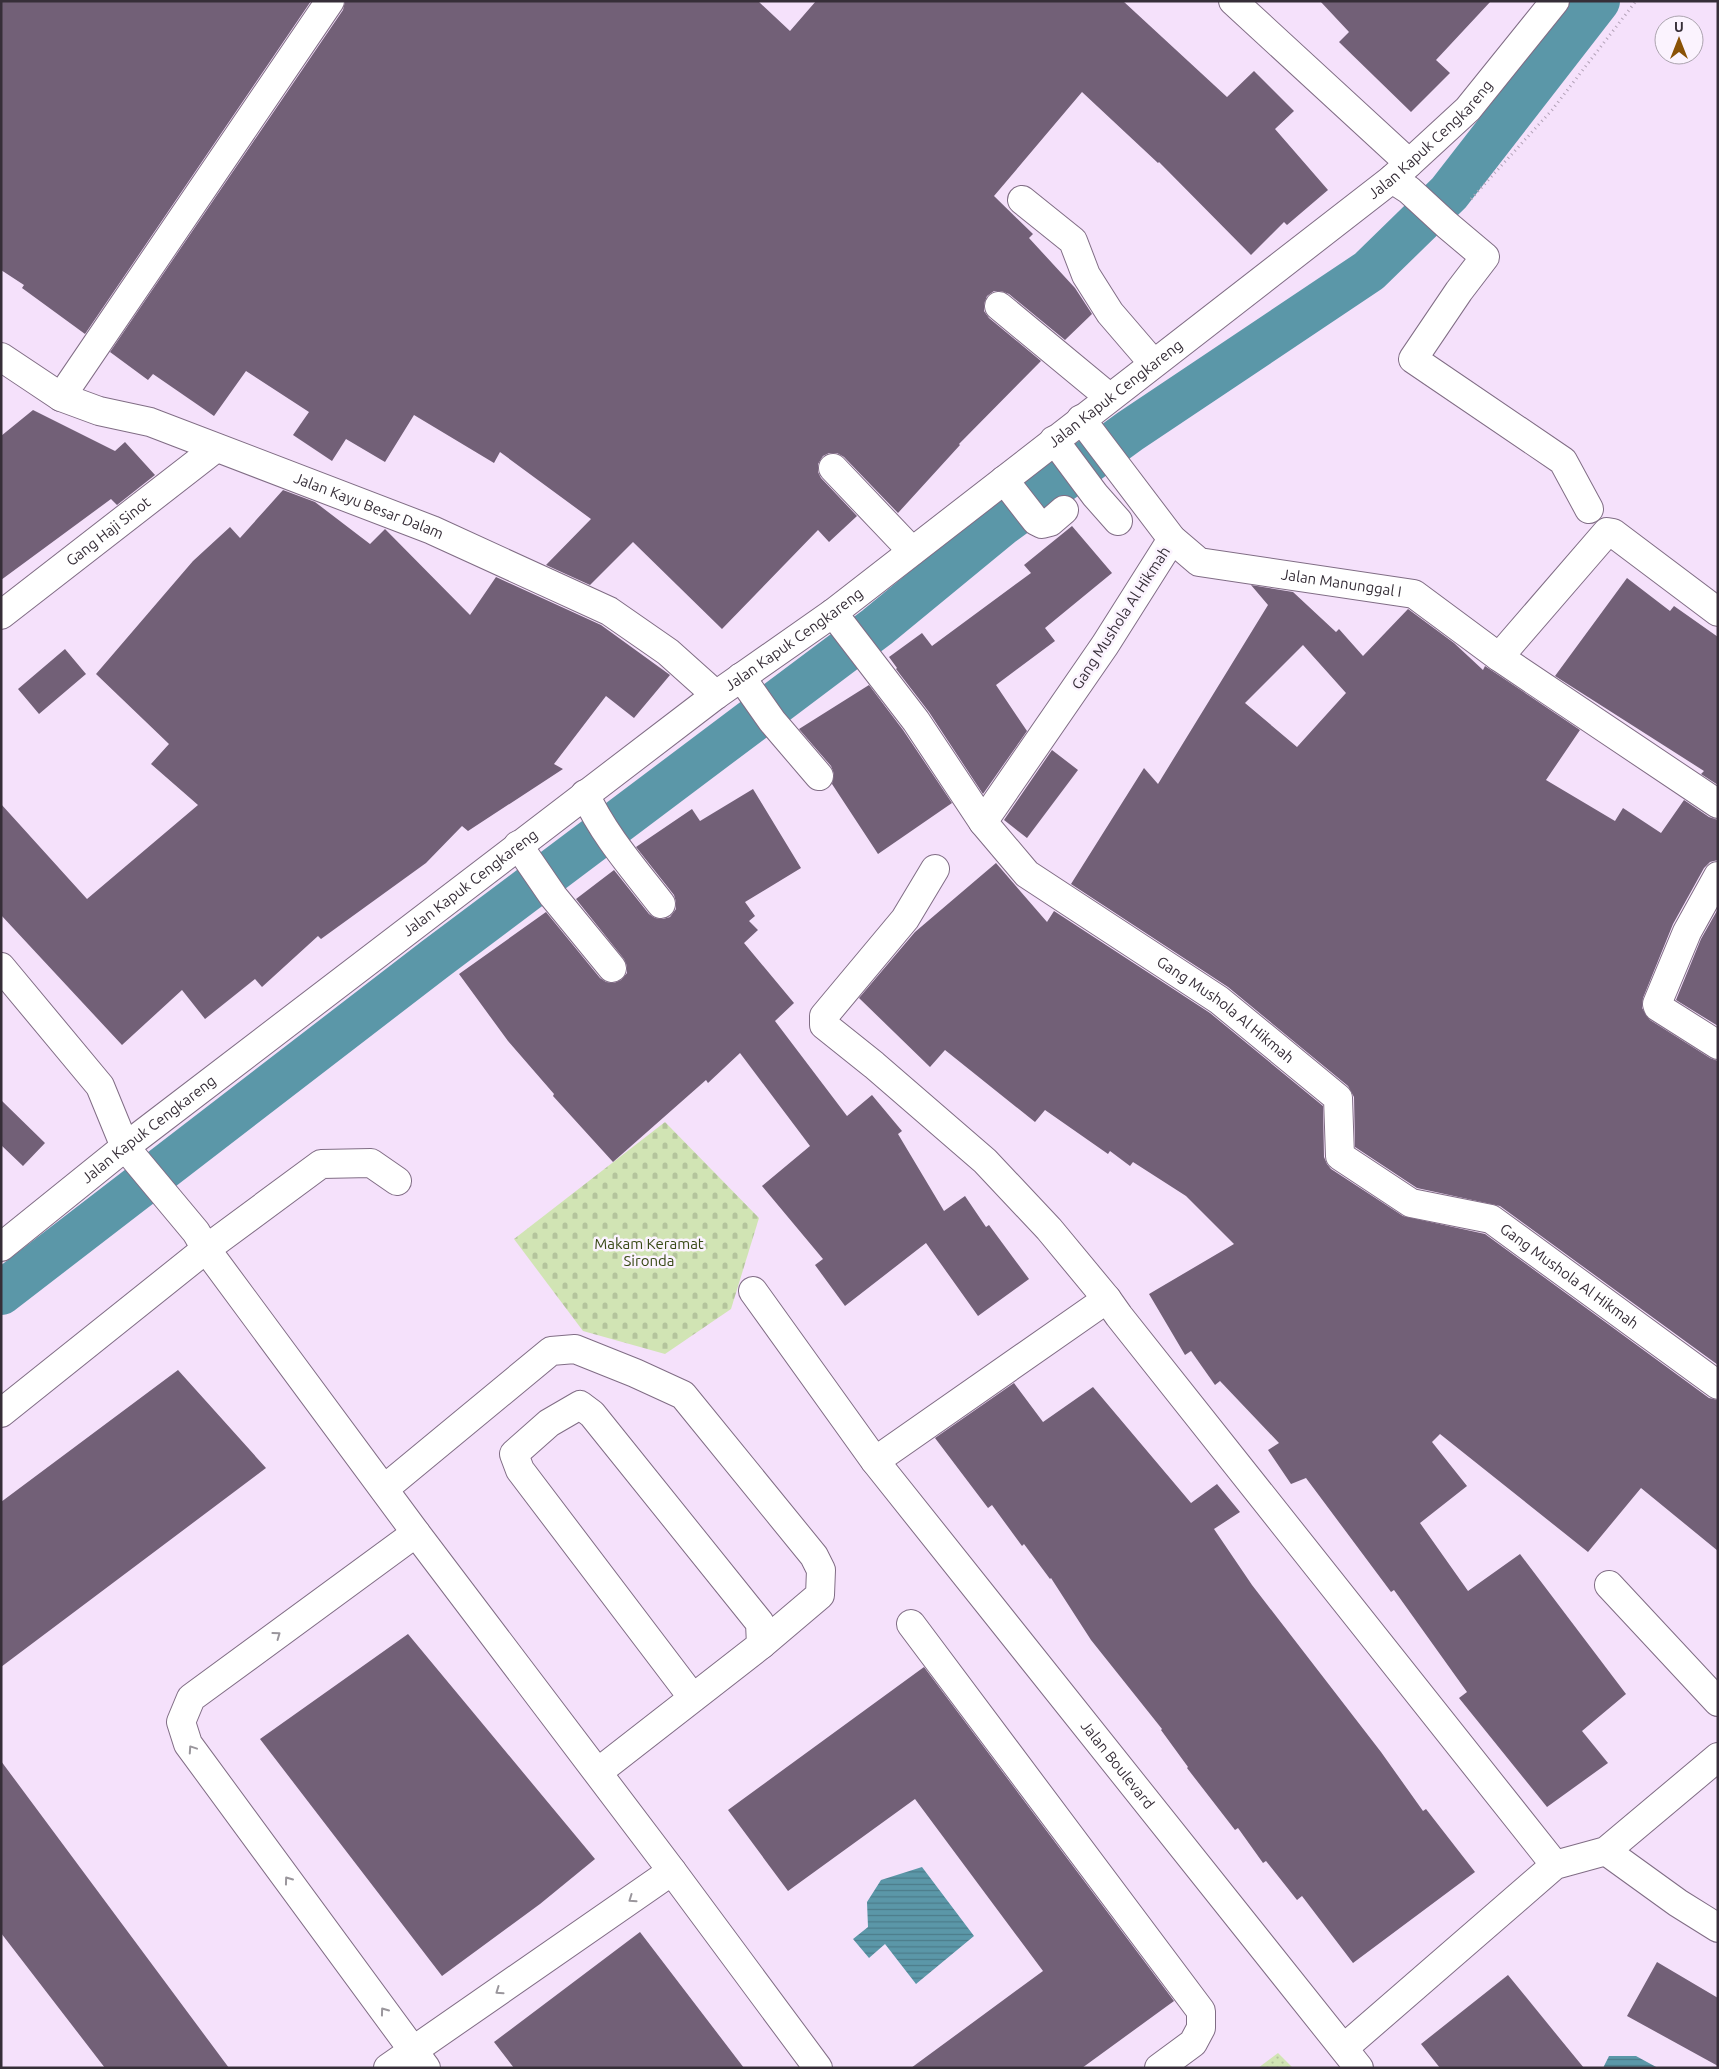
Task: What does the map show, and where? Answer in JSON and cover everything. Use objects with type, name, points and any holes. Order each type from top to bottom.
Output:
[{"type":"street","points":[[61,397],[330,1]]},
{"type":"street","points":[[1233,1],[1443,221],[1485,257],[1459,291],[1413,359],[1563,462],[1589,510]]},
{"type":"street","name":"Jalan Kapuk Cengkareng","points":[[1,1247],[130,1152],[522,850],[589,802],[716,695],[747,684],[840,621],[912,551],[1009,486],[1059,446],[1109,397],[1403,177],[1468,109],[1555,1]]},
{"type":"street","points":[[1022,200],[1073,241],[1086,275],[1110,313],[1153,363]]},
{"type":"street","points":[[999,306],[1109,397]]},
{"type":"street","name":"Jalan Kayu Besar Dalam","points":[[1,357],[61,397],[99,411],[150,422],[432,530],[609,611],[668,652],[716,695]]},
{"type":"street","name":"Jalan Manunggal I","points":[[1083,422],[1172,540],[1199,562],[1414,594],[1499,657],[1718,804]]},
{"type":"street","points":[[1059,446],[1095,495],[1118,521]]},
{"type":"street","name":"Gang Haji Sinot","points":[[1,616],[216,448]]},
{"type":"street","points":[[833,468],[912,551]]},
{"type":"street","points":[[1009,486],[1036,521],[1042,524],[1050,522],[1064,510]]},
{"type":"street","points":[[1499,657],[1607,532],[1614,533],[1718,612]]},
{"type":"street","name":"Gang Mushola Al Hikmah","points":[[1172,540],[1105,645],[983,822],[1027,874],[1219,1000],[1338,1098],[1340,1156],[1411,1203],[1491,1219],[1718,1385]]},
{"type":"street","points":[[840,621],[916,720],[983,822]]},
{"type":"street","points":[[747,684],[772,721],[819,776]]},
{"type":"street","points":[[589,802],[623,855],[661,904]]},
{"type":"street","points":[[522,850],[552,896],[612,968]]},
{"type":"street","points":[[934,869],[905,919],[824,1016],[824,1025],[874,1064],[985,1161],[1049,1229],[1107,1298],[1118,1316],[1555,1865]]},
{"type":"street","points":[[1718,876],[1687,932],[1657,1004],[1658,1007],[1718,1045]]},
{"type":"street","points":[[1,967],[100,1086],[130,1152],[179,1212],[416,1532],[598,1772],[818,2068]]},
{"type":"street","points":[[1,1413],[206,1249],[321,1164],[371,1163],[397,1181]]},
{"type":"street","name":"Jalan Boulevard","points":[[753,1291],[875,1462],[1351,2058]]},
{"type":"street","points":[[875,1462],[1107,1298]]},
{"type":"street","points":[[384,1489],[551,1352],[575,1349],[683,1395],[814,1556],[821,1570],[820,1594],[761,1645],[598,1772]]},
{"type":"street","points":[[693,1698],[520,1470],[514,1454],[549,1423],[580,1405],[592,1414],[760,1623],[761,1645]]},
{"type":"street","points":[[416,1532],[192,1698],[181,1722],[188,1744],[420,2059]]},
{"type":"street","points":[[1609,1586],[1718,1702]]},
{"type":"street","points":[[911,1624],[1201,2011],[1201,2028],[1193,2043],[1159,2068]]},
{"type":"street","points":[[1351,2058],[1555,1865],[1606,1852],[1718,1757]]},
{"type":"street","points":[[1606,1852],[1678,1903],[1718,1928]]},
{"type":"street","points":[[388,2068],[420,2059],[672,1871]]},
{"type":"path","points":[[1443,221],[1552,110],[1636,1]]},
{"type":"green space","name":"Makam Keramat Sironda","points":[[665,1122],[759,1218],[731,1309],[665,1354],[583,1331],[514,1239]]},
{"type":"green space","points":[[1278,2053],[1293,2068],[1258,2068]]},
{"type":"water","points":[[922,1867],[974,1936],[916,1984],[885,1944],[869,1958],[853,1939],[868,1927],[867,1902],[881,1880]]},
{"type":"water","points":[[1609,2056],[1636,2056],[1658,2068],[1603,2068]]},
{"type":"building","points":[[1,1],[311,1],[85,334],[22,288],[24,285],[1,270]]},
{"type":"building","points":[[345,1],[758,1],[790,31],[816,1],[1123,1],[1227,97],[1254,71],[1294,111],[1275,129],[1328,190],[1287,225],[1284,222],[1251,255],[1159,162],[1082,92],[994,196],[1033,234],[1029,238],[1075,288],[1092,314],[1065,340],[1009,294],[994,291],[987,296],[984,311],[989,318],[1041,361],[959,444],[898,513],[844,457],[837,453],[829,453],[823,456],[818,464],[818,472],[821,478],[857,516],[829,542],[818,530],[722,629],[633,542],[590,585],[546,565],[591,519],[500,452],[494,463],[414,415],[385,462],[346,439],[332,461],[293,435],[309,412],[246,371],[214,416],[153,374],[148,380],[110,352],[343,10]]},
{"type":"building","points":[[1320,1],[1491,1],[1436,60],[1450,73],[1411,112],[1339,42],[1349,32]]},
{"type":"building","points":[[33,410],[115,451],[125,442],[155,475],[117,505],[111,499],[1,580],[1,436]]},
{"type":"building","points":[[283,490],[315,502],[370,544],[385,529],[470,615],[496,577],[601,625],[670,675],[634,718],[606,696],[554,764],[563,769],[468,831],[462,826],[426,863],[321,939],[318,936],[262,987],[255,979],[205,1019],[182,990],[122,1045],[1,915],[1,804],[87,899],[198,805],[151,764],[169,744],[96,674],[193,561],[230,527],[240,538]]},
{"type":"building","points":[[1072,526],[1112,573],[1045,628],[1055,641],[996,685],[1027,731],[983,794],[929,712],[889,657],[922,633],[932,646],[1031,573],[1024,565]]},
{"type":"building","points":[[1627,578],[1670,611],[1674,606],[1718,637],[1718,785],[1701,774],[1704,771],[1555,676]]},
{"type":"building","points":[[1251,585],[1293,592],[1336,632],[1339,629],[1363,656],[1408,609],[1454,643],[1483,670],[1485,666],[1580,730],[1546,780],[1615,821],[1623,808],[1661,833],[1684,800],[1709,817],[1718,820],[1718,860],[1710,862],[1704,868],[1673,924],[1643,998],[1642,1008],[1650,1020],[1710,1058],[1718,1061],[1718,1365],[1500,1206],[1417,1188],[1355,1147],[1354,1097],[1348,1086],[1228,987],[1071,884],[1144,768],[1158,784],[1268,605]],"holes":[[[1303,645],[1346,693],[1297,747],[1245,703]]]},
{"type":"building","points":[[65,649],[86,674],[39,714],[18,689]]},
{"type":"building","points":[[869,685],[903,730],[952,803],[878,854],[832,784],[834,774],[831,766],[799,729]]},
{"type":"building","points":[[1052,750],[1078,770],[1027,838],[1004,820]]},
{"type":"building","points":[[753,789],[801,868],[745,902],[755,916],[749,921],[758,930],[744,943],[794,1003],[775,1021],[847,1116],[872,1095],[902,1131],[898,1134],[944,1211],[965,1196],[986,1227],[989,1225],[1029,1279],[978,1316],[926,1243],[845,1306],[815,1265],[823,1259],[762,1186],[810,1146],[740,1053],[708,1083],[706,1080],[613,1162],[553,1096],[554,1094],[508,1041],[459,974],[546,912],[600,978],[606,982],[614,983],[621,980],[627,973],[624,959],[576,899],[614,870],[649,914],[655,918],[663,919],[670,917],[676,909],[674,895],[636,847],[692,809],[700,821]]},
{"type":"building","points":[[996,863],[1047,922],[1054,911],[1210,1013],[1323,1106],[1324,1157],[1331,1169],[1403,1216],[1485,1234],[1709,1398],[1718,1400],[1718,1551],[1641,1488],[1588,1552],[1440,1434],[1432,1442],[1467,1486],[1420,1523],[1468,1591],[1520,1554],[1626,1694],[1582,1731],[1608,1763],[1547,1807],[1459,1698],[1467,1692],[1394,1590],[1391,1592],[1306,1478],[1291,1484],[1268,1450],[1279,1443],[1220,1381],[1215,1385],[1191,1351],[1185,1355],[1149,1294],[1234,1244],[1186,1196],[1133,1162],[1130,1166],[1110,1151],[1108,1154],[1045,1110],[1035,1122],[945,1050],[930,1067],[859,998],[915,932]]},
{"type":"building","points":[[1718,909],[1718,1026],[1676,1000],[1701,939]]},
{"type":"building","points":[[1,1100],[45,1143],[23,1166],[1,1145]]},
{"type":"building","points":[[178,1370],[266,1468],[1,1667],[1,1502]]},
{"type":"building","points":[[1014,1383],[1043,1422],[1093,1387],[1191,1503],[1217,1484],[1240,1512],[1214,1529],[1252,1585],[1381,1752],[1423,1811],[1426,1809],[1475,1872],[1353,1963],[1302,1896],[1297,1900],[1266,1861],[1263,1863],[1238,1828],[1235,1830],[1187,1768],[1162,1729],[1091,1640],[1051,1578],[1024,1544],[1022,1546],[992,1505],[988,1508],[935,1438]]},
{"type":"building","points":[[408,1634],[595,1859],[540,1904],[442,1976],[260,1739]]},
{"type":"building","points":[[924,1667],[1174,2001],[1082,2068],[911,2068],[1043,1971],[915,1799],[788,1891],[728,1810]]},
{"type":"building","points":[[1,1761],[229,2068],[105,2068],[1,1933]]},
{"type":"building","points":[[640,1932],[744,2068],[514,2068],[494,2042]]},
{"type":"building","points":[[1657,1962],[1718,1998],[1718,2066],[1627,2016]]},
{"type":"building","points":[[1508,1975],[1584,2068],[1440,2068],[1421,2044]]},
{"type":"waterway","points":[[1,1293],[435,959],[877,627],[1001,525],[1130,431],[1369,271],[1449,193],[1598,1]]}]
